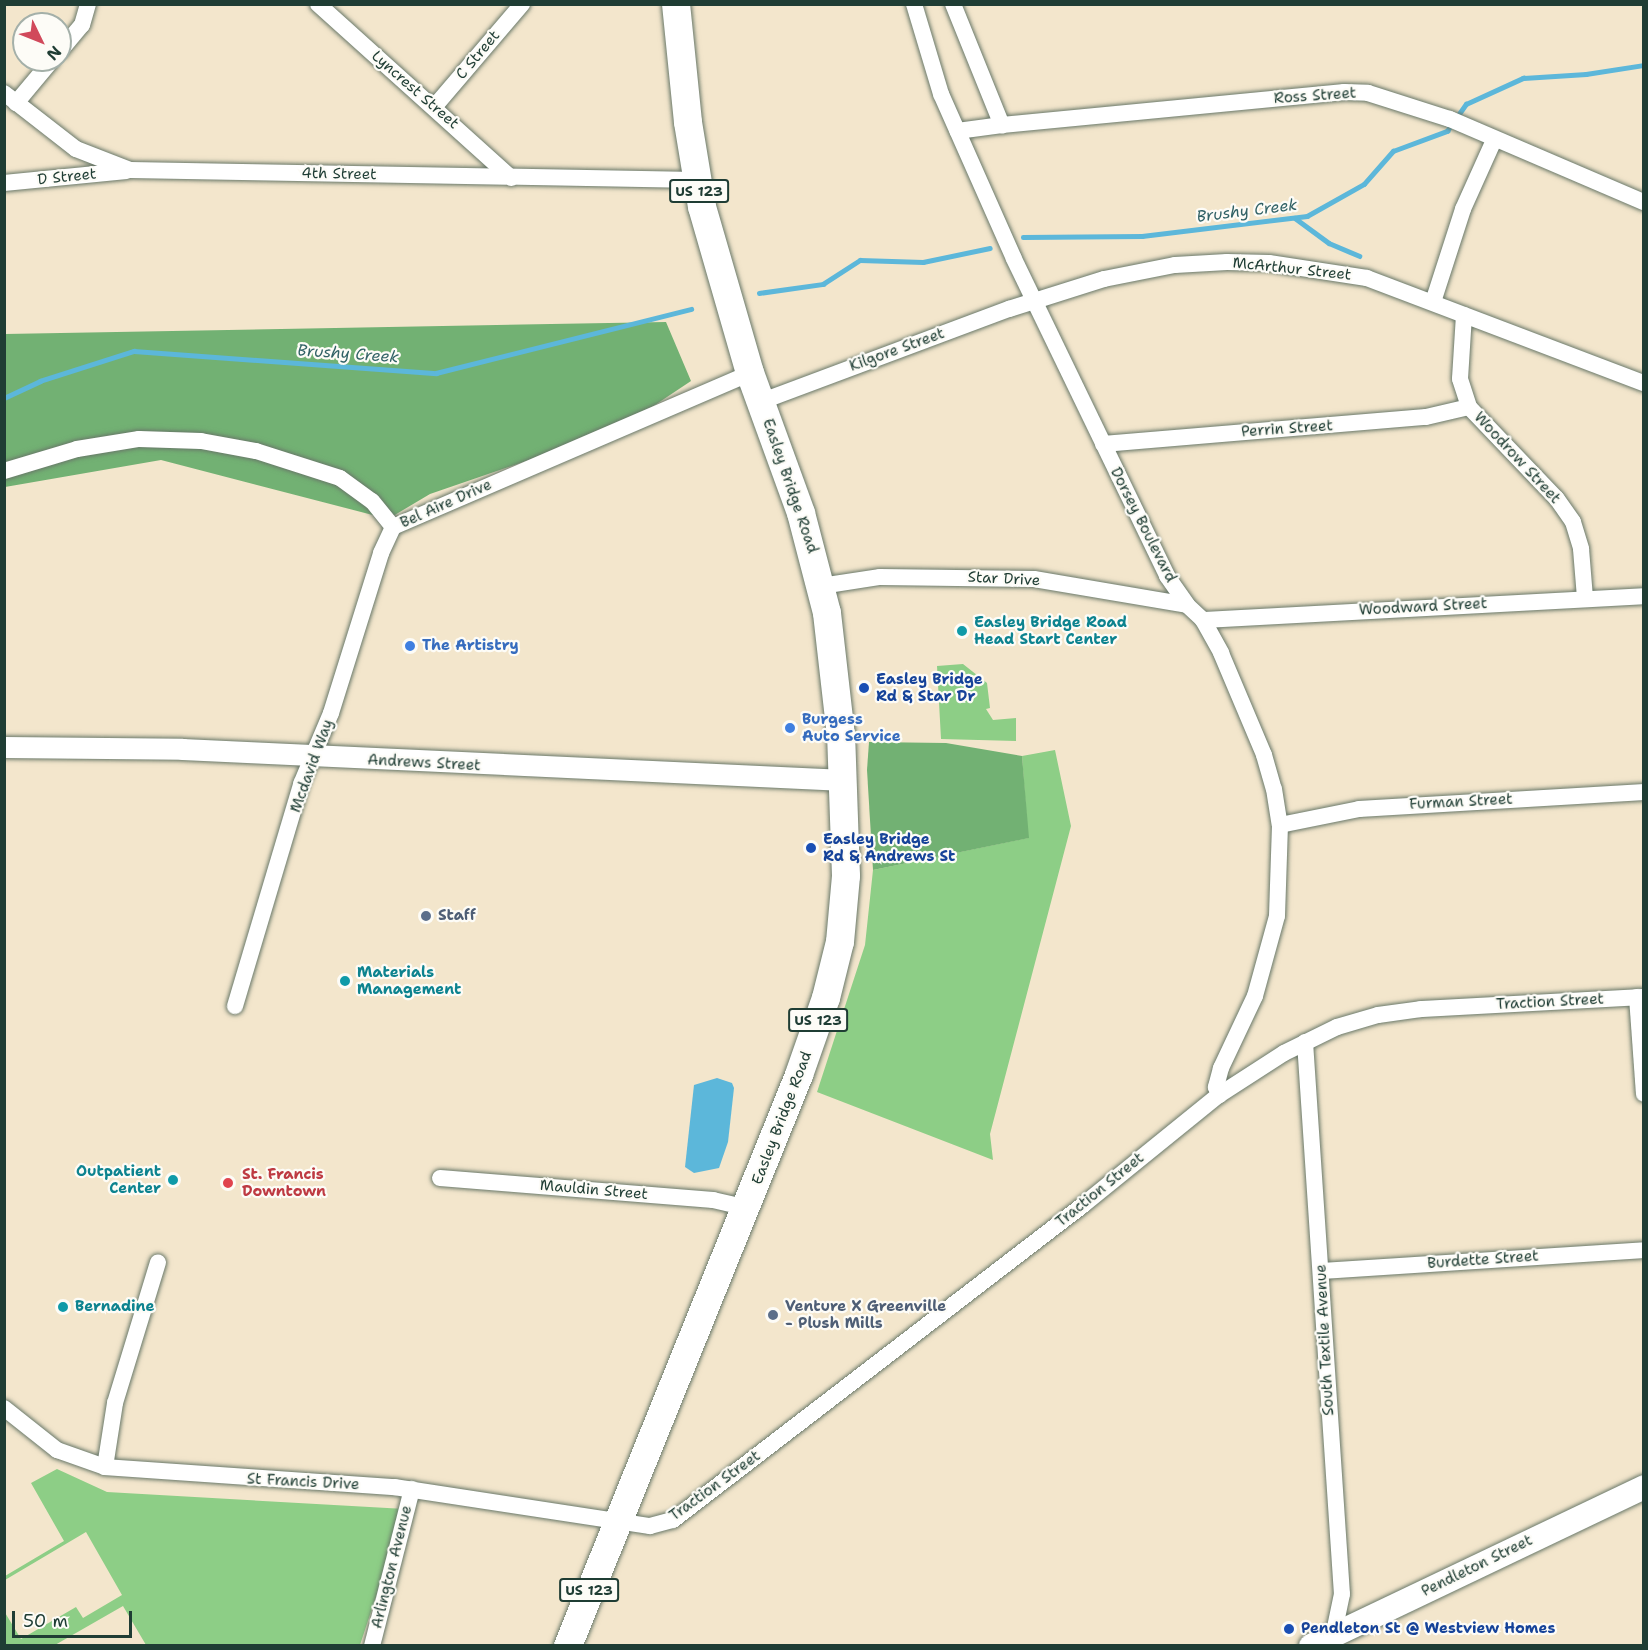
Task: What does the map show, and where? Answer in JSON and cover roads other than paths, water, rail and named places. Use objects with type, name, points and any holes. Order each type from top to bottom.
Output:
[{"type":"highway","name":"Easley Bridge Road","points":[[568,1646],[617,1520],[747,1208],[826,998],[840,942],[846,876],[844,780],[836,676],[821,586],[801,513],[750,373],[717,267],[697,180],[676,4]]},
{"type":"main road","name":"Pendleton Street","points":[[1325,1642],[1644,1487]]},
{"type":"street","points":[[72,37],[82,25],[88,4]]},
{"type":"street","name":"Lyncrest Street","points":[[318,4],[435,106],[511,178]]},
{"type":"street","name":"C Street","points":[[435,106],[522,4]]},
{"type":"street","name":"Dorsey Boulevard","points":[[914,4],[930,65],[1034,302],[1167,576],[1187,605],[1203,620],[1264,755],[1280,825],[1277,916],[1271,945],[1255,996],[1221,1068],[1216,1087],[1219,1095]]},
{"type":"street","points":[[953,4],[972,60],[1002,125],[957,131]]},
{"type":"street","points":[[10,98],[39,72]]},
{"type":"street","name":"Ross Street","points":[[1002,125],[1344,92],[1387,97],[1450,119],[1494,140],[1644,202]]},
{"type":"street","name":"4th Street","points":[[10,98],[76,149],[130,170],[697,180]]},
{"type":"street","points":[[1433,302],[1463,209],[1494,140]]},
{"type":"street","name":"D Street","points":[[4,183],[130,170]]},
{"type":"street","name":"McArthur Street","points":[[1034,302],[1138,270],[1227,262],[1343,272],[1433,302],[1644,383]]},
{"type":"street","name":"Kilgore Street","points":[[760,402],[1034,302]]},
{"type":"street","name":"Woodrow Street","points":[[1464,315],[1459,358],[1460,379],[1469,407],[1557,499],[1573,522],[1581,549],[1585,598]]},
{"type":"street","name":"Bel Aire Drive","points":[[4,471],[77,449],[139,439],[201,441],[256,451],[340,478],[372,501],[393,527],[750,373]]},
{"type":"street","name":"Perrin Street","points":[[1103,444],[1426,417],[1469,407]]},
{"type":"street","name":"Mcdavid Way","points":[[236,1006],[301,784],[313,758],[381,553],[393,527]]},
{"type":"street","name":"Star Drive","points":[[821,586],[880,578],[1034,579],[1187,605]]},
{"type":"street","name":"Woodward Street","points":[[1203,620],[1644,596]]},
{"type":"street","name":"Andrews Street","points":[[4,747],[182,749],[313,758],[844,780]]},
{"type":"street","name":"Furman Street","points":[[1280,825],[1359,809],[1644,792]]},
{"type":"street","points":[[1640,997],[1644,1094]]},
{"type":"street","name":"Traction Street","points":[[617,1520],[650,1526],[673,1520],[1083,1205],[1219,1095],[1305,1042],[1378,1016],[1421,1009],[1640,997]]},
{"type":"street","name":"South Textile Avenue","points":[[1305,1042],[1342,1594],[1325,1642]]},
{"type":"street","name":"Mauldin Street","points":[[440,1178],[713,1200],[747,1208]]},
{"type":"street","name":"Burdette Street","points":[[1322,1271],[1644,1250]]},
{"type":"street","points":[[105,1467],[116,1403],[158,1262]]},
{"type":"street","name":"St Francis Drive","points":[[4,1408],[57,1450],[105,1467],[412,1489],[617,1520]]},
{"type":"street","name":"Arlington Avenue","points":[[372,1646],[412,1489]]},
{"type":"water","points":[[717,1078],[732,1083],[734,1088],[728,1142],[719,1168],[694,1173],[685,1167],[694,1085]]},
{"type":"waterway","name":"Brushy Creek","points":[[1023,237],[1142,236],[1307,216],[1364,184],[1393,151],[1447,131],[1466,104],[1523,78],[1586,74],[1644,65]]},
{"type":"waterway","points":[[1295,218],[1329,243],[1359,256]]},
{"type":"waterway","name":"Brushy Creek","points":[[759,293],[823,284],[860,260],[923,262],[990,248]]},
{"type":"waterway","name":"Brushy Creek","points":[[4,398],[40,381],[134,351],[436,373],[691,309]]},
{"type":"place","name":"Easley Bridge Road Head Start Center","points":[[962,631]]},
{"type":"place","name":"The Artistry","points":[[410,646]]},
{"type":"place","name":"Easley Bridge Rd & Star Dr","points":[[864,688]]},
{"type":"place","name":"Burgess Auto Service","points":[[790,728]]},
{"type":"place","name":"Easley Bridge Rd & Andrews St","points":[[811,848]]},
{"type":"place","name":"Staff","points":[[426,916]]},
{"type":"place","name":"Materials Management","points":[[345,981]]},
{"type":"place","name":"Outpatient Center","points":[[173,1180]]},
{"type":"place","name":"St. Francis Downtown","points":[[228,1183]]},
{"type":"place","name":"Bernadine","points":[[63,1307]]},
{"type":"place","name":"Venture X Greenville - Plush Mills","points":[[773,1315]]},
{"type":"place","name":"Pendleton St @ Westview Homes","points":[[1289,1629]]}]
